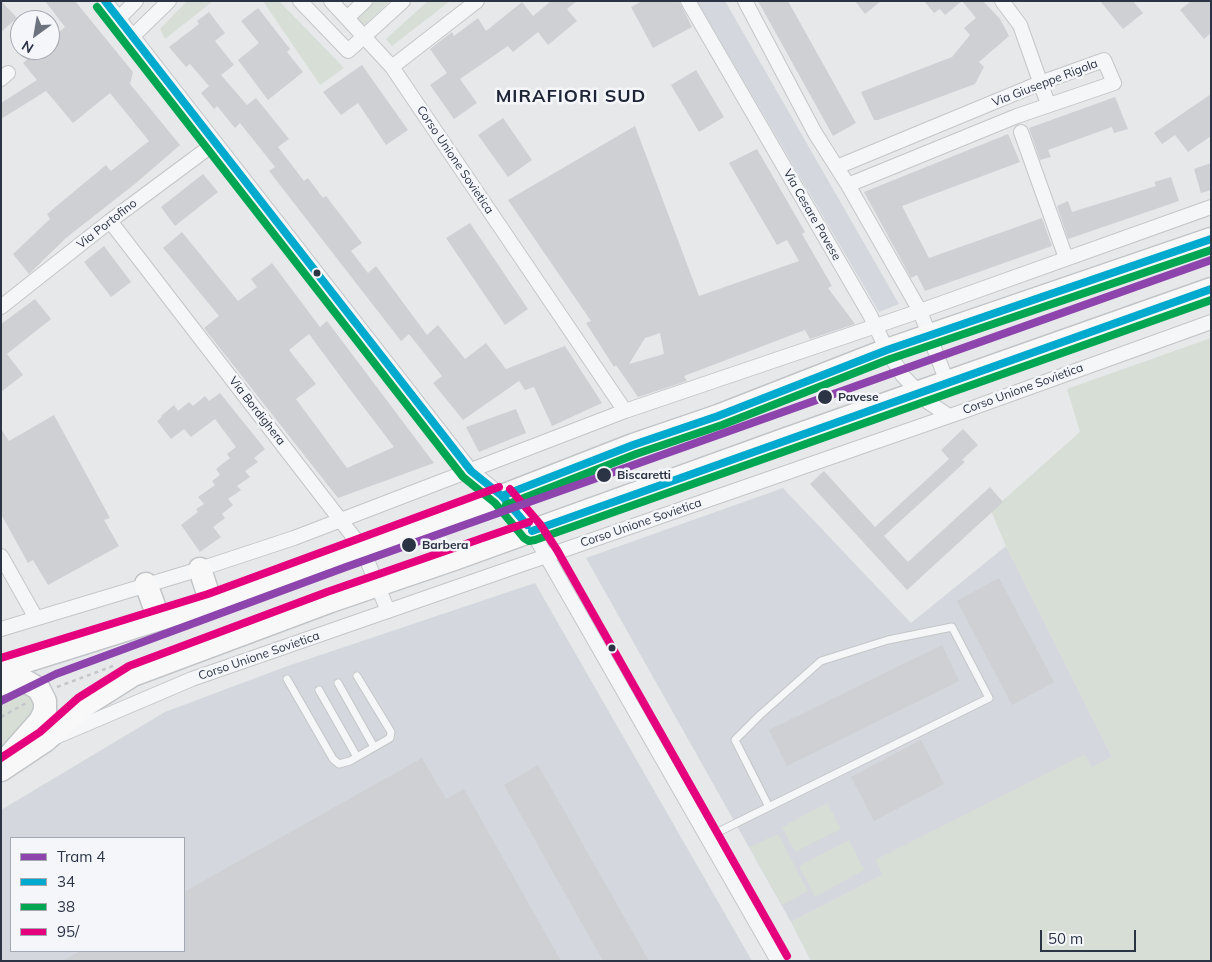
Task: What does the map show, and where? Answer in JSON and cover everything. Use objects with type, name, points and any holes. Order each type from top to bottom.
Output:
[{"type":"main road","points":[[1,669],[211,603],[502,496],[633,444],[718,416],[887,350],[1211,239]]},
{"type":"main road","name":"Corso Unione Sovietica","points":[[1,770],[46,740],[84,706],[133,675],[378,585],[1211,289]]},
{"type":"main road","points":[[200,569],[211,603]]},
{"type":"main road","points":[[146,584],[159,620]]},
{"type":"main road","points":[[1,684],[17,681],[27,682],[38,689],[45,701],[40,721],[1,765]]},
{"type":"street","points":[[105,1],[471,471],[502,496],[532,531],[548,555],[778,961]]},
{"type":"street","points":[[118,19],[136,1]]},
{"type":"street","points":[[133,36],[169,1]]},
{"type":"street","points":[[300,1],[348,51],[404,1]]},
{"type":"street","name":"Corso Unione Sovietica","points":[[331,1],[392,67],[625,411]]},
{"type":"street","points":[[347,18],[365,1]]},
{"type":"street","points":[[392,67],[477,1]]},
{"type":"street","name":"Via Cesare Pavese","points":[[688,1],[877,326],[887,350],[903,376],[928,402],[949,416]]},
{"type":"street","points":[[745,1],[815,133],[848,185],[920,311],[947,382]]},
{"type":"street","points":[[1002,1],[1020,25],[1048,104]]},
{"type":"street","name":"Via Giuseppe Rigola","points":[[837,167],[1040,83],[1104,60],[1114,83],[1048,104],[848,185]]},
{"type":"street","points":[[1021,132],[1066,258]]},
{"type":"street","name":"Via Portofino","points":[[1,307],[110,221],[215,143]]},
{"type":"street","points":[[1,629],[200,569],[294,538],[625,411],[877,326],[1211,208]]},
{"type":"street","name":"Via Bordighera","points":[[110,221],[362,548],[388,611]]},
{"type":"street","name":"Corso Unione Sovietica","points":[[46,740],[192,679],[949,416],[1211,322]]},
{"type":"street","points":[[1,556],[36,618]]},
{"type":"lane","points":[[708,837],[989,698],[952,627],[888,640],[821,661],[760,715],[735,740],[769,806]]},
{"type":"lane","points":[[287,679],[333,759],[338,764],[343,764],[390,738],[390,732],[358,676]]},
{"type":"lane","points":[[338,683],[374,747]]},
{"type":"lane","points":[[319,690],[357,757]]},
{"type":"shaded area","points":[[187,1],[213,1],[165,39],[160,29]]},
{"type":"shaded area","points":[[263,1],[279,1],[344,68],[320,85]]},
{"type":"shaded area","points":[[375,1],[390,1],[363,26],[355,19]]},
{"type":"shaded area","points":[[428,1],[450,1],[392,46],[386,39]]},
{"type":"shaded area","points":[[697,1],[725,1],[899,304],[879,312]]},
{"type":"shaded area","points":[[1211,338],[1211,961],[811,961],[791,922],[882,875],[875,860],[1085,754],[1092,767],[1112,757],[1006,546],[991,511],[1080,432],[1067,389]]},
{"type":"shaded area","points":[[783,488],[911,623],[1006,546],[1112,757],[791,922],[586,558]]},
{"type":"shaded area","points":[[535,583],[752,961],[1,961],[1,810],[165,712],[285,667]]},
{"type":"shaded area","points":[[32,689],[40,709],[1,754],[1,692]]},
{"type":"shaded area","points":[[827,803],[841,829],[795,852],[782,827]]},
{"type":"shaded area","points":[[778,834],[808,891],[782,905],[749,847]]},
{"type":"shaded area","points":[[849,840],[864,870],[815,897],[799,866]]},
{"type":"building","points":[[1,1],[10,11],[10,24],[1,32]]},
{"type":"building","points":[[45,1],[75,1],[133,72],[130,84],[180,145],[136,183],[66,238],[29,274],[13,254],[50,219],[47,214],[106,165],[111,171],[149,141],[110,93],[73,123],[46,91],[1,119],[1,103],[37,80],[23,63],[26,60],[60,60],[60,31],[65,27],[60,20],[60,10],[52,10]]},
{"type":"building","points":[[551,1],[577,1],[567,9],[577,21],[548,45],[538,32],[513,52],[508,46],[460,79],[477,103],[454,119],[430,85],[447,73],[430,49],[452,32],[454,36],[478,18],[486,31],[522,2],[533,16]]},
{"type":"building","points":[[642,1],[679,1],[692,27],[653,48],[631,7]]},
{"type":"building","points":[[758,1],[788,1],[856,123],[833,136]]},
{"type":"building","points":[[855,1],[881,1],[865,14]]},
{"type":"building","points":[[924,1],[962,1],[945,15],[940,9],[934,13]]},
{"type":"building","points":[[962,1],[983,1],[1000,19],[1009,36],[979,62],[984,67],[975,84],[874,120],[861,92],[952,57],[970,35],[964,28],[976,18]]},
{"type":"building","points":[[1100,1],[1133,1],[1143,13],[1123,29]]},
{"type":"building","points":[[1191,1],[1211,1],[1211,33],[1204,39],[1180,10]]},
{"type":"building","points":[[258,8],[290,49],[287,52],[303,72],[268,100],[238,60],[259,43],[241,21]]},
{"type":"building","points":[[209,12],[225,33],[215,41],[234,65],[221,75],[247,105],[256,98],[289,139],[278,147],[304,181],[308,178],[323,198],[326,196],[362,243],[351,251],[368,273],[376,266],[427,335],[438,325],[465,359],[486,343],[506,369],[565,346],[602,403],[552,426],[534,387],[525,390],[519,381],[463,420],[433,383],[442,376],[409,334],[401,341],[269,171],[275,167],[240,123],[235,128],[217,106],[214,109],[201,93],[209,86],[190,64],[186,67],[169,47],[199,24],[197,21]]},
{"type":"building","points":[[362,65],[408,130],[386,145],[358,103],[341,115],[323,92]]},
{"type":"building","points":[[696,70],[724,117],[699,132],[671,85]]},
{"type":"building","points":[[1211,94],[1211,136],[1188,152],[1175,135],[1162,144],[1154,133]]},
{"type":"building","points":[[1115,97],[1128,129],[1114,133],[1112,127],[1048,150],[1051,157],[1040,160],[1029,128]]},
{"type":"building","points":[[503,118],[532,160],[508,177],[478,135]]},
{"type":"building","points":[[635,126],[699,296],[799,261],[787,240],[777,245],[729,163],[757,149],[805,232],[802,234],[832,286],[828,288],[855,324],[810,339],[805,330],[684,376],[687,381],[638,397],[616,365],[614,367],[586,323],[591,321],[508,200]],"holes":[[[660,333],[664,354],[629,364],[645,338]]]},
{"type":"building","points":[[1008,134],[1020,162],[902,206],[929,258],[1042,218],[1052,246],[925,291],[917,275],[911,278],[864,192]]},
{"type":"building","points":[[1211,163],[1211,190],[1201,193],[1194,169]]},
{"type":"building","points":[[203,174],[218,192],[175,226],[161,207]]},
{"type":"building","points":[[1171,177],[1179,201],[1068,239],[1057,206],[1068,201],[1072,212],[1156,186],[1154,182]]},
{"type":"building","points":[[470,223],[528,309],[505,325],[446,238]]},
{"type":"building","points":[[182,232],[238,301],[257,287],[251,279],[272,263],[320,327],[327,321],[434,463],[338,498],[204,328],[219,316],[163,248]],"holes":[[[309,334],[394,447],[347,468],[296,399],[316,384],[289,350]]]},
{"type":"building","points":[[104,246],[131,282],[111,297],[84,262]]},
{"type":"building","points":[[35,299],[51,319],[7,354],[23,375],[1,392],[1,324]]},
{"type":"building","points":[[220,393],[265,449],[254,458],[258,462],[245,471],[250,477],[237,486],[241,490],[228,499],[233,505],[222,514],[225,518],[213,527],[221,537],[200,552],[181,525],[198,512],[196,509],[204,504],[198,497],[215,485],[212,481],[220,475],[216,469],[230,458],[227,454],[236,447],[215,419],[191,437],[184,429],[171,439],[157,421],[174,405],[178,411],[189,402],[193,406],[205,396],[209,401]]},
{"type":"building","points":[[516,409],[526,433],[479,452],[466,427]]},
{"type":"building","points":[[54,415],[110,518],[104,520],[119,546],[48,585],[33,560],[28,563],[1,514],[1,429],[9,441]]},
{"type":"building","points":[[963,429],[978,445],[962,460],[965,462],[884,536],[908,562],[990,487],[1003,502],[907,590],[810,484],[824,471],[875,527],[949,459],[941,450]]},
{"type":"building","points":[[999,578],[1054,682],[1012,705],[957,601]]},
{"type":"building","points":[[942,645],[959,681],[787,766],[769,730]]},
{"type":"building","points":[[921,740],[944,784],[874,821],[851,777]]},
{"type":"building","points":[[422,758],[446,799],[464,789],[561,961],[63,961],[78,952],[185,952],[185,891]]},
{"type":"building","points":[[538,765],[649,961],[603,961],[504,785]]},
{"type":"tram line","name":"4","points":[[1,701],[56,674],[346,567],[1211,260]]},
{"type":"transit line","name":"34","points":[[105,1],[471,471],[502,496],[527,525]]},
{"type":"transit line","name":"38","points":[[97,7],[463,477],[495,503],[524,538],[529,541],[1211,300]]},
{"type":"transit line","name":"34","points":[[502,496],[633,445],[718,416],[887,350],[1211,239]]},
{"type":"transit line","name":"38","points":[[506,505],[636,454],[722,425],[890,359],[1211,250]]},
{"type":"transit line","name":"34","points":[[532,531],[1211,289]]},
{"type":"transit line","name":"95/","points":[[1,658],[208,594],[499,487]]},
{"type":"transit line","name":"95/","points":[[510,489],[540,524],[557,550],[787,956]]},
{"type":"transit line","name":"95/","points":[[1,758],[40,732],[78,698],[129,666],[327,592],[529,522]]},
{"type":"place","name":"Pavese","points":[[825,397]]},
{"type":"place","name":"Biscaretti","points":[[604,475]]},
{"type":"place","name":"Barbera","points":[[409,545]]},
{"type":"district","name":"MIRAFIORI SUD","points":[[571,97]]}]
